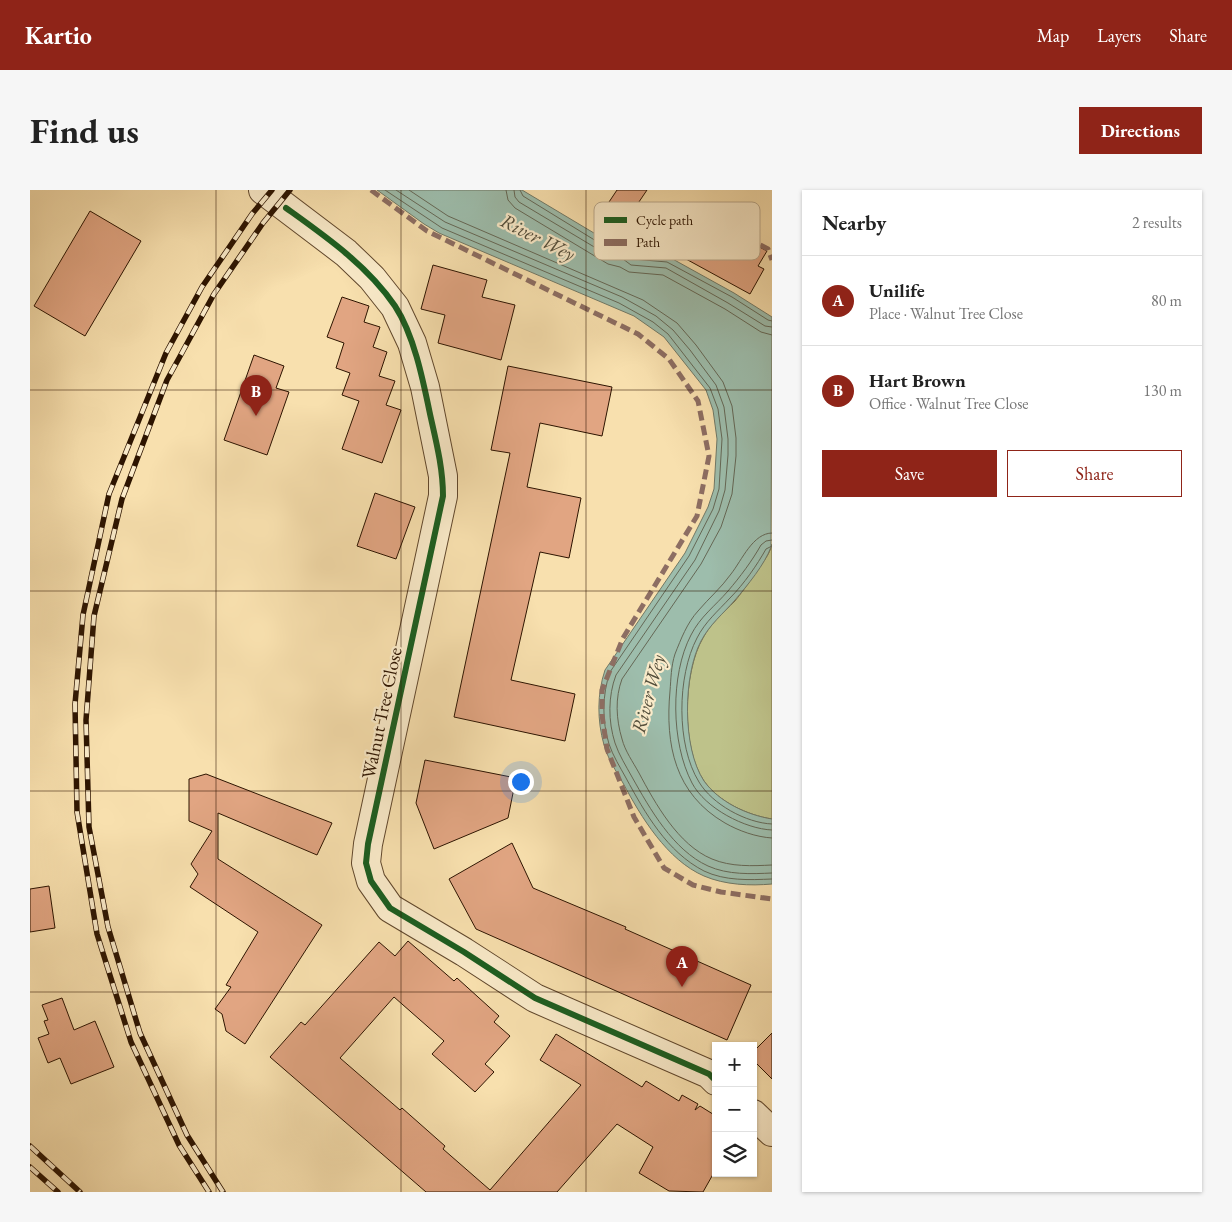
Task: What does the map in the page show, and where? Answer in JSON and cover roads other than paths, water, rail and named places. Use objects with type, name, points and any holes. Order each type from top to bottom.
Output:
[{"type":"street","name":"Walnut Tree Close","points":[[263,190],[346,253],[372,278],[396,307],[412,343],[425,387],[442,476],[441,504],[368,844],[366,863],[371,881],[390,908],[464,952],[535,998],[712,1077]]},
{"type":"street","points":[[757,1118],[772,1132]]},
{"type":"water","name":"River Wey","points":[[377,190],[522,190],[594,233],[594,260],[674,260],[734,293],[772,317],[771,547],[755,575],[701,641],[695,655],[691,673],[688,711],[692,750],[704,781],[717,795],[734,806],[743,811],[772,819],[772,884],[746,885],[720,881],[704,876],[678,860],[656,836],[638,810],[612,765],[604,745],[600,726],[599,698],[605,670],[685,553],[708,507],[714,489],[717,439],[713,410],[706,390],[664,337],[634,316],[439,233]]},
{"type":"railway","points":[[209,1192],[179,1145],[131,1042],[97,934],[77,812],[75,704],[83,615],[109,494],[166,353],[202,287],[252,214],[272,190]]},
{"type":"railway","points":[[223,1192],[187,1135],[140,1033],[108,927],[89,827],[86,720],[94,616],[122,499],[167,380],[214,294],[263,223],[290,190]]},
{"type":"railway","points":[[30,1146],[80,1192]]},
{"type":"railway","points":[[30,1167],[58,1192]]},
{"type":"place","name":"Hart Brown","points":[[256,416]]},
{"type":"place","name":"Unilife","points":[[682,987]]}]
